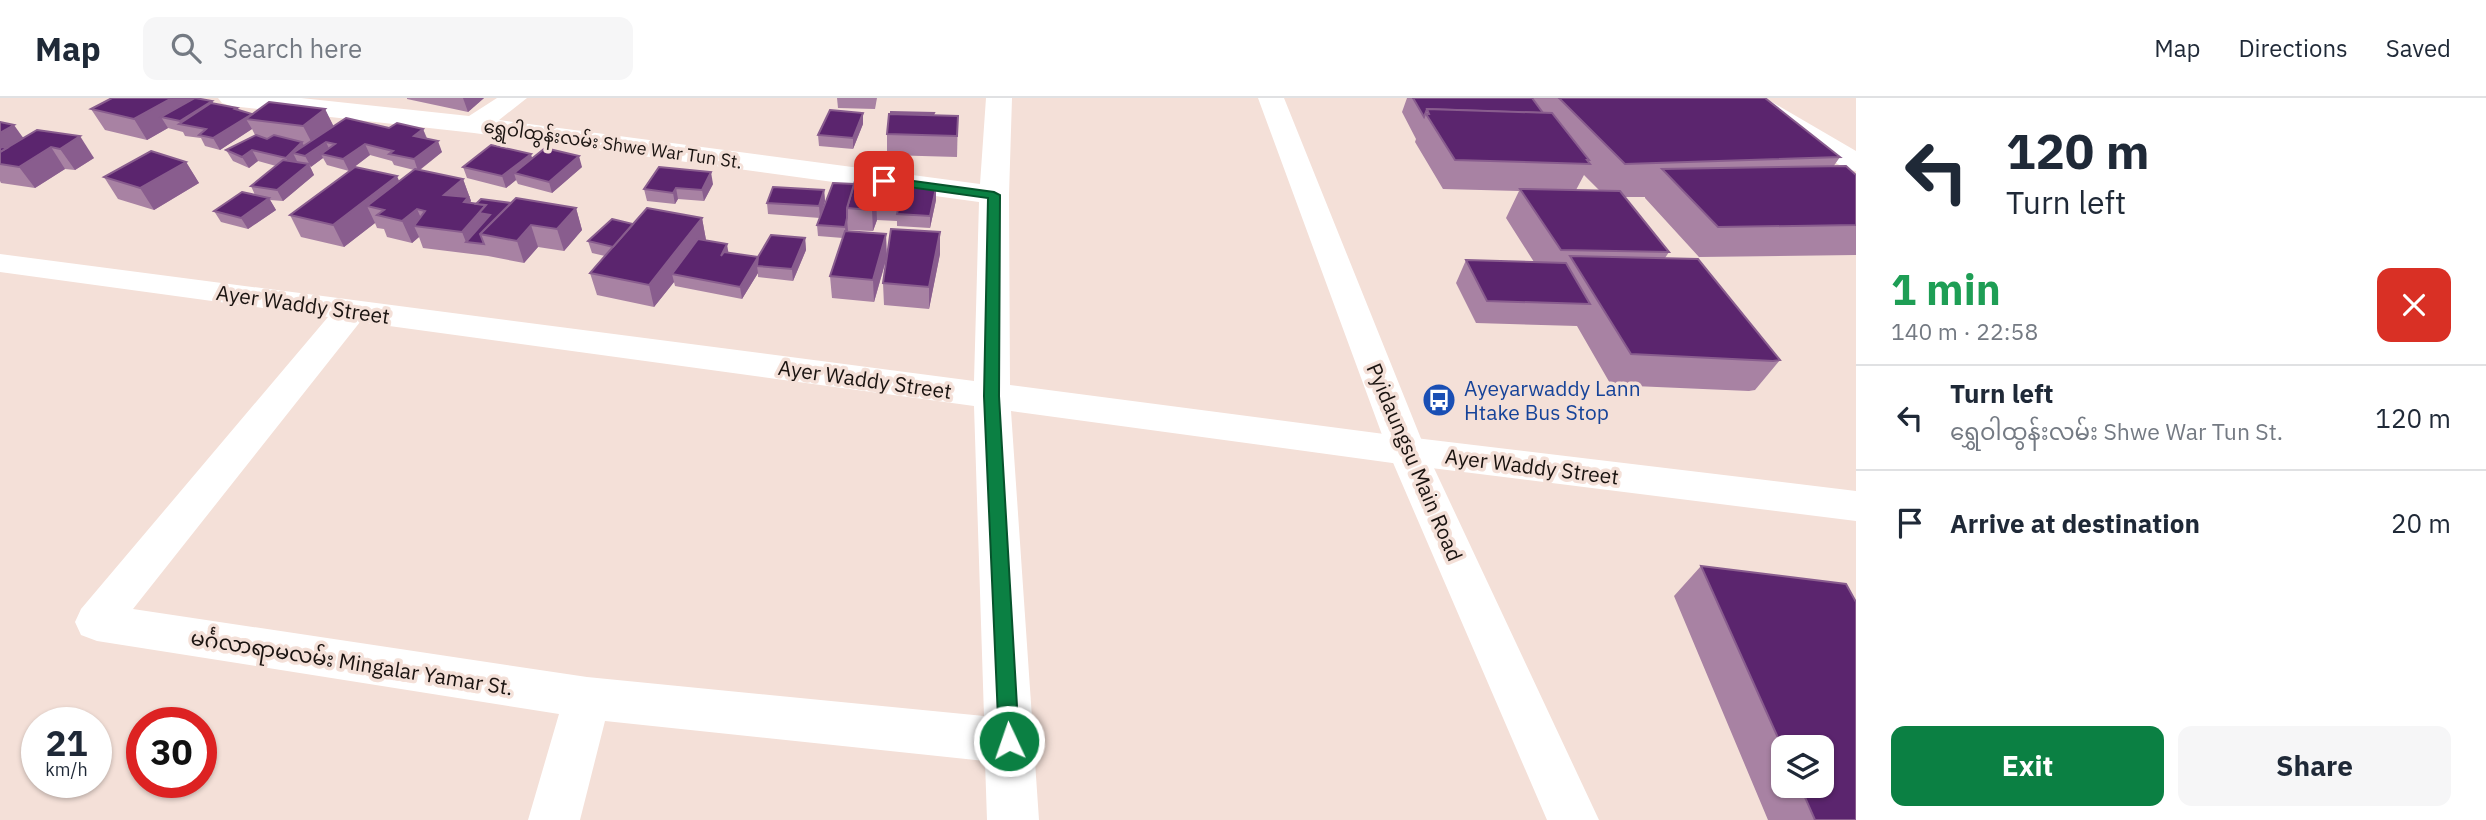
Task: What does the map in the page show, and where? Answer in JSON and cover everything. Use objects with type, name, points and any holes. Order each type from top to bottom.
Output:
[{"type":"street","name":"ရွှေဝါထွန်းလမ်း Shwe War Tun St.","points":[[239,98],[474,125],[994,195]]},
{"type":"street","points":[[474,125],[514,98]]},
{"type":"street","points":[[999,98],[994,195],[992,396],[1013,820]]},
{"type":"street","name":"Pyidaungsu Main Road","points":[[1272,98],[1407,451],[1573,820]]},
{"type":"street","points":[[1747,98],[1856,163]]},
{"type":"street","name":"Ayer Waddy Street","points":[[0,263],[1407,451],[1856,506]]},
{"type":"street","name":"မင်္ဂလာရာမလမ်း Mingalar Yamar St.","points":[[352,310],[97,622],[587,698],[1009,741]]},
{"type":"street","points":[[554,820],[587,698]]},
{"type":"building","points":[[112,98],[172,98],[134,119],[91,109]]},
{"type":"building","points":[[195,98],[212,101],[180,121],[161,117]]},
{"type":"building","points":[[1413,98],[1532,98],[1543,113],[1427,109],[1424,117]]},
{"type":"building","points":[[1559,98],[1765,98],[1840,157],[1625,164]]},
{"type":"building","points":[[269,102],[325,109],[303,126],[246,119]]},
{"type":"building","points":[[211,103],[252,114],[213,138],[199,135],[206,129],[179,124]]},
{"type":"building","points":[[1427,109],[1552,113],[1590,164],[1455,160],[1426,114],[1429,114]]},
{"type":"building","points":[[830,110],[863,113],[853,138],[818,135]]},
{"type":"building","points":[[891,112],[934,113],[933,115]]},
{"type":"building","points":[[889,114],[958,116],[957,136],[887,134]]},
{"type":"building","points":[[346,118],[389,128],[397,123],[423,129],[414,136],[438,141],[414,159],[389,154],[393,151],[365,144],[343,159],[321,154],[335,144],[326,142],[305,156],[293,153]]},
{"type":"building","points":[[0,122],[14,125],[0,133]]},
{"type":"building","points":[[37,130],[80,136],[60,149],[51,147],[19,167],[0,164],[0,152]]},
{"type":"building","points":[[256,135],[267,139],[274,135],[302,142],[286,158],[252,150],[242,157],[226,150]]},
{"type":"building","points":[[491,145],[531,154],[502,176],[463,167]]},
{"type":"building","points":[[545,148],[579,156],[549,182],[514,173]]},
{"type":"building","points":[[151,151],[186,162],[140,188],[104,177]]},
{"type":"building","points":[[283,160],[309,164],[277,190],[251,186]]},
{"type":"building","points":[[1846,166],[1856,175],[1856,225],[1718,227],[1662,169]]},
{"type":"building","points":[[355,167],[397,176],[333,225],[290,215]]},
{"type":"building","points":[[659,167],[711,172],[702,190],[676,188],[673,193],[644,189]]},
{"type":"building","points":[[415,169],[463,179],[444,195],[468,197],[464,202],[486,205],[462,232],[414,226],[425,211],[417,209],[402,221],[377,215],[384,210],[367,206]]},
{"type":"building","points":[[857,174],[903,177],[897,199],[876,198],[872,210],[847,208]]},
{"type":"building","points":[[833,183],[854,184],[845,227],[817,225]]},
{"type":"building","points":[[773,187],[824,190],[819,206],[767,203]]},
{"type":"building","points":[[903,187],[936,188],[930,216],[897,214]]},
{"type":"building","points":[[1520,189],[1620,191],[1669,252],[1561,250]]},
{"type":"building","points":[[242,192],[269,198],[241,218],[214,211]]},
{"type":"building","points":[[516,198],[576,208],[557,229],[531,225],[517,241],[480,234]]},
{"type":"building","points":[[481,199],[511,203],[480,234],[484,244],[466,242],[490,215],[479,213],[486,205],[476,204]]},
{"type":"building","points":[[647,208],[702,218],[649,285],[590,273]]},
{"type":"building","points":[[612,219],[633,224],[613,247],[588,241]]},
{"type":"building","points":[[891,229],[940,232],[929,287],[883,283]]},
{"type":"building","points":[[845,231],[886,234],[873,280],[830,276]]},
{"type":"building","points":[[771,235],[805,238],[792,269],[757,266],[758,257]]},
{"type":"building","points":[[698,239],[727,244],[721,256],[724,252],[758,257],[740,287],[672,274]]},
{"type":"building","points":[[1570,256],[1698,259],[1780,360],[1631,354]]},
{"type":"building","points":[[1466,260],[1566,263],[1590,304],[1487,301]]},
{"type":"building","points":[[1701,566],[1846,584],[1856,602],[1856,820],[1815,820],[1805,798],[1834,798],[1834,735],[1777,735]]},
{"type":"place","name":"Ayeyarwaddy Lann Htake Bus Stop","points":[[1439,400]]},
{"type":"route","points":[[884,181],[994,195],[992,396],[1009,741]]}]
